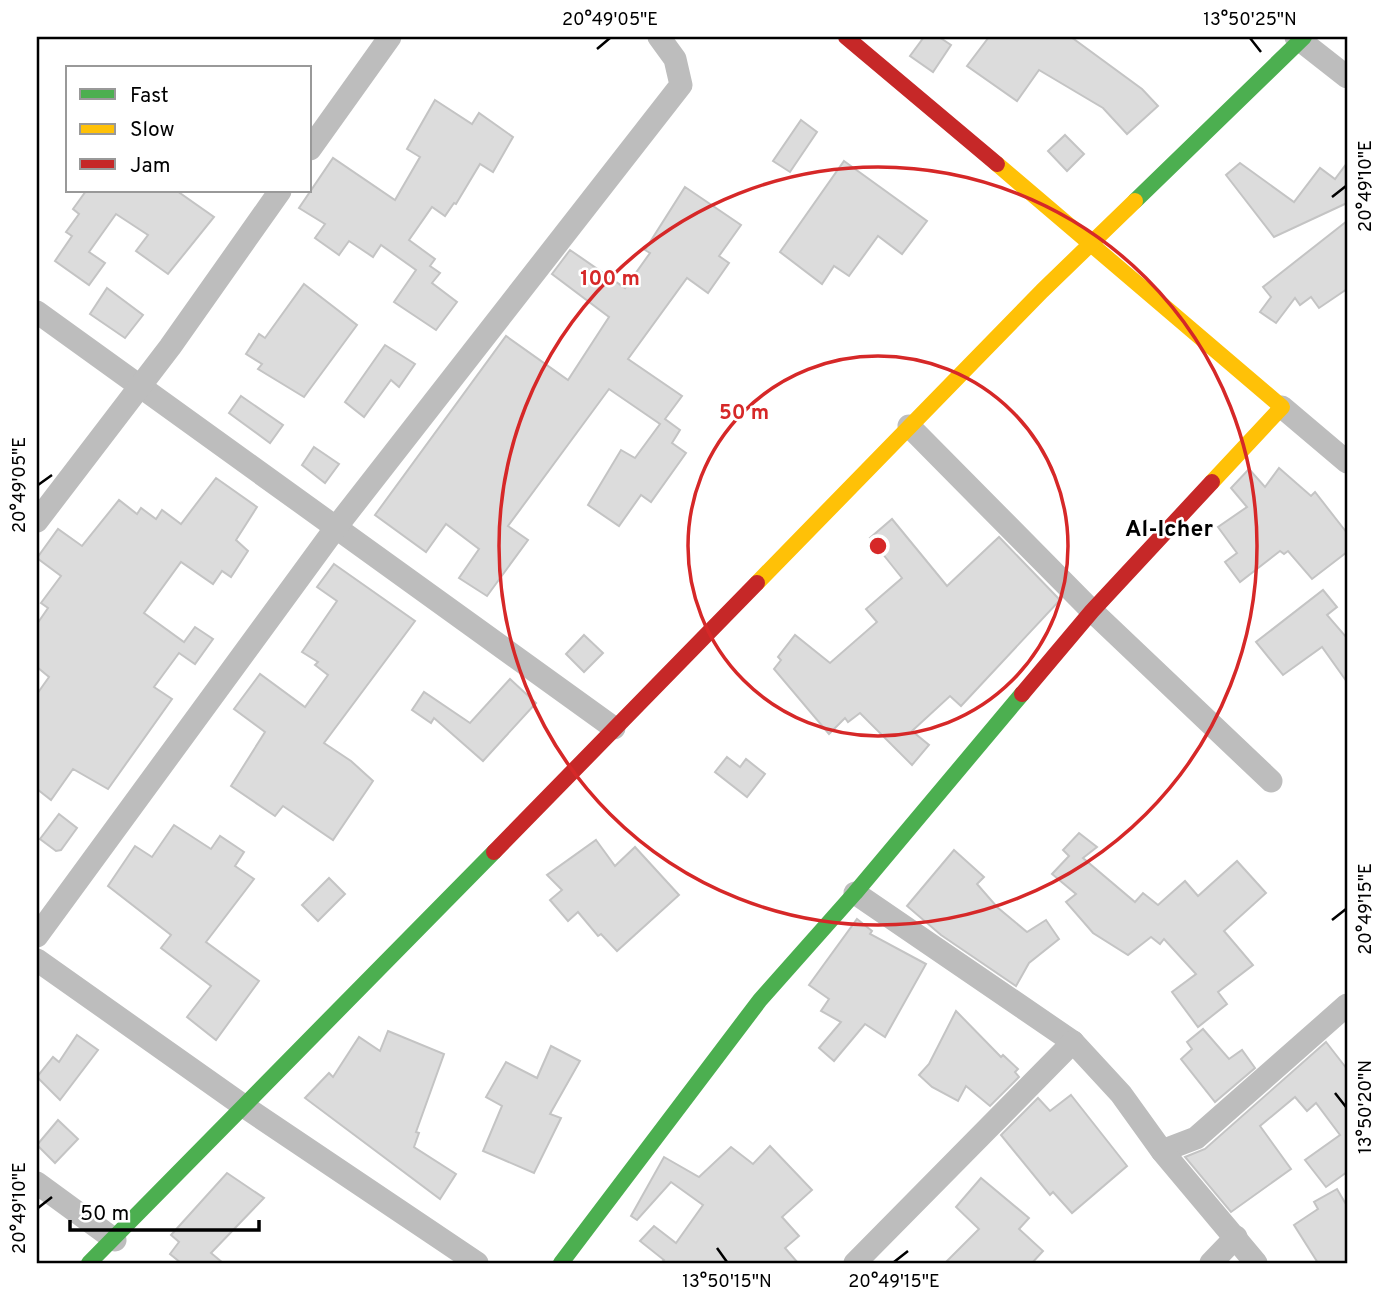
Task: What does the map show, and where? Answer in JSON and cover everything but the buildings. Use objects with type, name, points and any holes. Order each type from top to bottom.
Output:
[{"type":"street","points":[[312,146],[390,37]]},
{"type":"street","points":[[37,936],[337,526],[681,85],[675,59],[659,37]]},
{"type":"street","points":[[846,37],[1347,462]]},
{"type":"street","points":[[89,1263],[116,1240],[909,426],[1300,38],[1347,77]]},
{"type":"street","points":[[37,522],[141,385],[279,192]]},
{"type":"street","points":[[37,312],[614,727]]},
{"type":"street","points":[[561,1263],[761,1000],[855,893],[1092,611],[1282,407]]},
{"type":"street","points":[[909,426],[1092,611],[1270,781]]},
{"type":"street","points":[[855,893],[1073,1042],[1121,1094],[1162,1152],[1256,1263]]},
{"type":"street","points":[[37,960],[244,1107],[477,1263]]},
{"type":"street","points":[[1162,1152],[1196,1138],[1347,1005]]},
{"type":"street","points":[[855,1263],[1073,1042]]},
{"type":"street","points":[[37,1183],[116,1240]]},
{"type":"street","points":[[1211,1263],[1236,1237]]},
{"type":"traffic: fast","points":[[1135,201],[1304,37]]},
{"type":"traffic: fast","points":[[561,1263],[760,1000],[855,893],[1022,694]]},
{"type":"traffic: fast","points":[[89,1263],[494,852]]},
{"type":"traffic: slow","points":[[997,164],[1282,407],[1212,482]]},
{"type":"traffic: slow","points":[[757,583],[1042,291],[1135,201]]},
{"type":"traffic: jam","points":[[846,37],[997,164]]},
{"type":"traffic: jam","points":[[1022,694],[1092,611],[1212,482]]},
{"type":"traffic: jam","points":[[494,852],[757,583]]},
{"type":"district","name":"Al-Icher","points":[[1169,528]]}]
